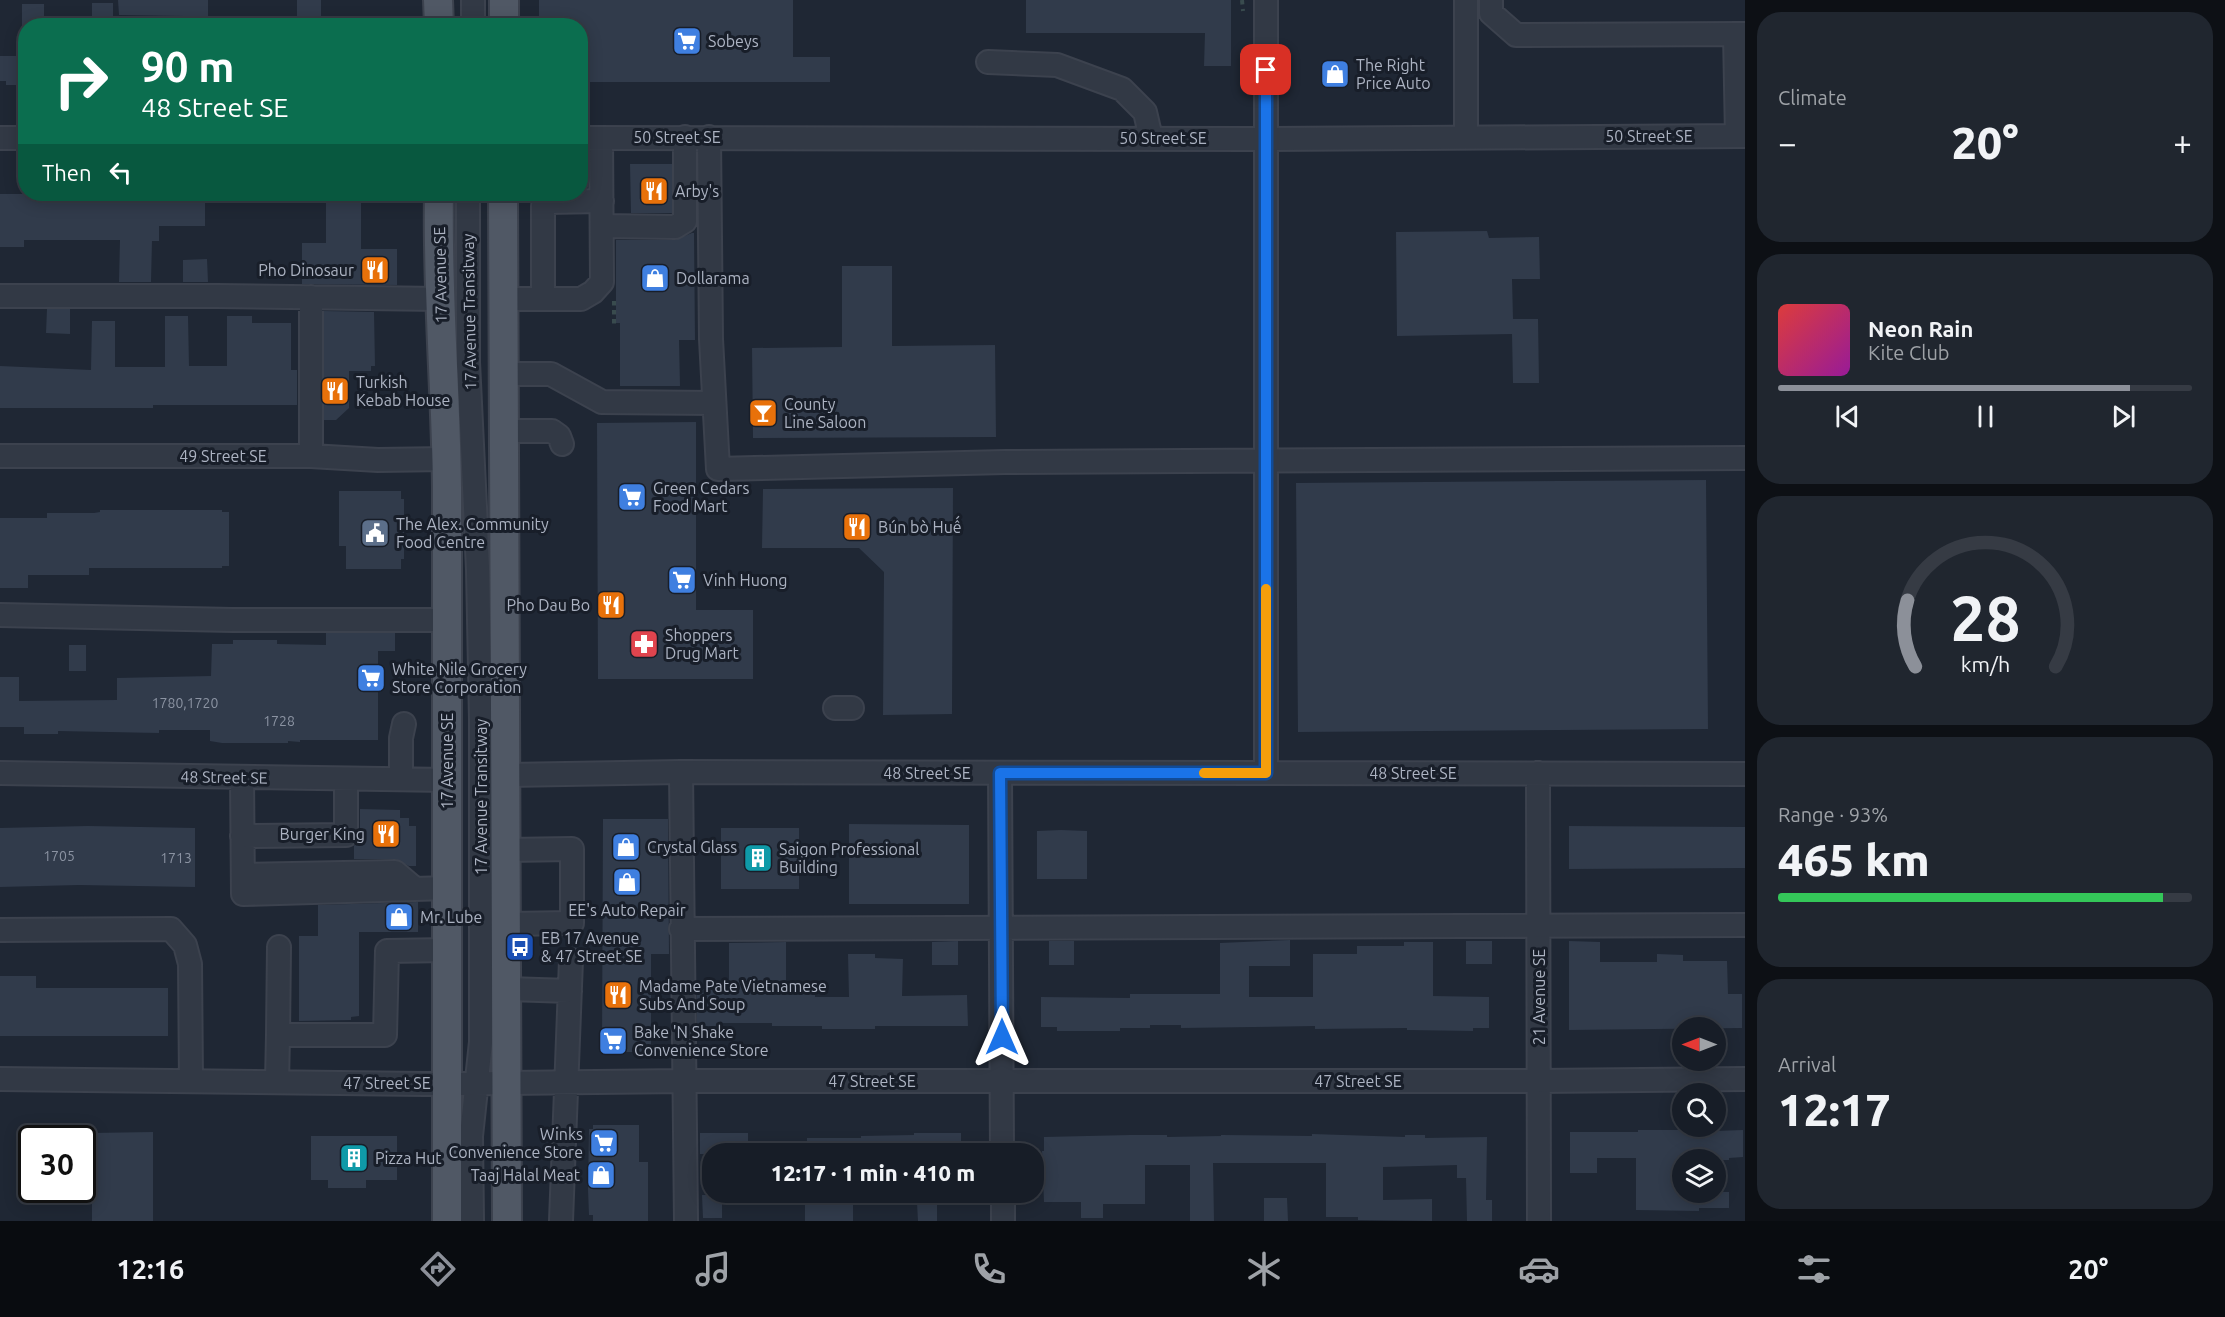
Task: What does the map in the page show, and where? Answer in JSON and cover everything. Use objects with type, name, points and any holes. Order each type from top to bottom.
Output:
[{"type":"main road","points":[[438,0],[439,18]]},
{"type":"main road","points":[[504,0],[504,18]]},
{"type":"main road","name":"17 Avenue SE","points":[[439,201],[440,299],[447,459],[447,1221]]},
{"type":"main road","points":[[502,201],[507,1221]]},
{"type":"street","points":[[473,0],[473,18]]},
{"type":"street","points":[[1266,0],[1266,773]]},
{"type":"street","points":[[1466,0],[1466,137]]},
{"type":"street","points":[[1491,0],[1491,13],[1516,35],[1740,34],[1741,136]]},
{"type":"street","points":[[988,62],[1057,65],[1122,89],[1145,112],[1151,138]]},
{"type":"street","name":"50 Street SE","points":[[591,138],[1266,139],[1741,136]]},
{"type":"street","points":[[602,226],[675,227],[685,221],[685,137]]},
{"type":"street","points":[[709,137],[713,403],[718,469],[1005,462],[1745,458]]},
{"type":"street","points":[[0,138],[18,138]]},
{"type":"street","points":[[503,299],[581,299],[602,282],[602,201],[591,138]]},
{"type":"street","name":"17 Avenue Transitway","points":[[468,201],[468,362],[478,569],[481,720],[481,1042],[471,1136],[472,1221]]},
{"type":"street","points":[[543,299],[543,206],[547,202],[602,201]]},
{"type":"street","points":[[0,296],[440,299]]},
{"type":"street","points":[[311,297],[311,456]]},
{"type":"street","points":[[503,375],[551,375],[602,402],[713,403]]},
{"type":"street","points":[[502,431],[552,431],[559,436],[562,444]]},
{"type":"street","name":"49 Street SE","points":[[0,456],[311,456],[378,460],[447,459]]},
{"type":"street","points":[[0,615],[232,620],[448,620]]},
{"type":"street","points":[[401,779],[401,738],[404,724]]},
{"type":"street","points":[[681,772],[686,1221]]},
{"type":"street","name":"48 Street SE","points":[[505,775],[681,772],[1745,774]]},
{"type":"street","name":"48 Street SE","points":[[0,773],[447,780]]},
{"type":"street","points":[[1000,773],[1002,1143]]},
{"type":"street","name":"21 Avenue SE","points":[[1538,774],[1539,1221]]},
{"type":"street","points":[[242,777],[243,894],[448,888]]},
{"type":"street","points":[[242,836],[346,835],[346,779]]},
{"type":"street","points":[[506,850],[572,849],[572,923],[507,924]]},
{"type":"street","points":[[681,929],[1745,925]]},
{"type":"street","points":[[0,930],[171,929],[185,945],[190,964],[191,1081]]},
{"type":"street","points":[[277,1082],[279,947]]},
{"type":"street","points":[[278,1035],[385,1035],[387,951],[448,950]]},
{"type":"street","points":[[561,1221],[571,960]]},
{"type":"street","points":[[507,989],[570,991]]},
{"type":"street","name":"47 Street SE","points":[[0,1079],[477,1083],[1745,1079]]},
{"type":"street","points":[[1003,1203],[1003,1221]]},
{"type":"building","points":[[118,0],[208,0],[208,18],[119,15]]},
{"type":"building","points":[[297,0],[321,0],[321,18],[297,18]]},
{"type":"building","name":"Sobeys","points":[[539,0],[793,0],[793,57],[830,57],[830,82],[588,82],[588,18],[539,18]]},
{"type":"building","points":[[1026,0],[1231,0],[1231,66],[1204,66],[1205,33],[1026,33]]},
{"type":"building","points":[[92,3],[113,3],[113,18],[92,18]]},
{"type":"building","points":[[22,4],[44,4],[44,18],[22,18]]},
{"type":"building","points":[[0,56],[18,56],[18,85],[6,85],[6,81],[0,81]]},
{"type":"building","name":"Arby's","points":[[630,164],[672,164],[672,213],[631,213]]},
{"type":"building","points":[[0,194],[18,194],[18,201],[205,201],[205,226],[159,226],[159,241],[152,241],[151,282],[119,282],[120,240],[24,240],[24,247],[0,247]]},
{"type":"building","points":[[326,202],[361,202],[361,249],[397,249],[397,285],[302,284],[302,243],[326,243]]},
{"type":"building","points":[[1487,231],[1489,238],[1539,237],[1540,279],[1512,279],[1513,319],[1538,319],[1539,383],[1513,383],[1512,334],[1397,336],[1396,232]]},
{"type":"building","name":"Dollarama","points":[[694,233],[695,340],[679,340],[680,386],[620,386],[620,323],[616,323],[616,240],[675,240]]},
{"type":"building","points":[[207,259],[208,282],[183,282],[183,260]]},
{"type":"building","points":[[842,266],[892,266],[892,346],[995,345],[996,437],[753,438],[752,348],[842,347]]},
{"type":"building","points":[[47,309],[70,309],[70,334],[46,333]]},
{"type":"building","points":[[324,311],[374,312],[375,366],[371,366],[371,371],[349,371],[349,408],[336,420],[324,420]]},
{"type":"building","points":[[165,316],[188,316],[189,366],[227,366],[227,316],[252,316],[252,323],[291,323],[291,370],[297,370],[297,405],[0,408],[0,366],[91,370],[92,321],[115,321],[115,367],[165,367]]},
{"type":"building","points":[[696,422],[696,610],[753,610],[753,679],[598,679],[597,423]]},
{"type":"building","points":[[1706,480],[1708,729],[1298,732],[1296,483]]},
{"type":"building","points":[[953,488],[952,714],[883,715],[884,572],[859,548],[762,548],[763,489]]},
{"type":"building","points":[[339,491],[401,491],[401,499],[404,499],[404,559],[401,559],[401,569],[346,569],[346,546],[339,546]]},
{"type":"building","points":[[100,510],[222,510],[222,512],[229,512],[229,566],[222,566],[222,568],[89,568],[89,575],[28,575],[28,588],[0,588],[0,518],[47,518],[47,513],[94,513]]},
{"type":"building","points":[[326,633],[395,633],[395,651],[378,651],[378,740],[222,743],[210,741],[210,730],[159,730],[159,733],[58,731],[58,734],[24,734],[24,727],[0,727],[0,677],[19,677],[19,701],[117,700],[117,678],[211,676],[212,644],[233,644],[233,640],[277,640],[277,644],[326,645]]},
{"type":"building","points":[[69,645],[86,645],[86,671],[69,671]]},
{"type":"building","points":[[360,809],[400,810],[400,818],[409,818],[409,826],[416,826],[416,866],[409,866],[395,859],[354,859],[354,846],[360,835]]},
{"type":"building","points":[[603,819],[668,819],[669,954],[651,954],[651,1052],[605,1052],[602,1050]]},
{"type":"building","points":[[849,824],[969,825],[969,904],[849,904]]},
{"type":"building","points":[[88,826],[195,828],[195,887],[79,885],[0,887],[0,828]]},
{"type":"building","points":[[1569,826],[1745,827],[1745,868],[1569,869]]},
{"type":"building","name":"Saigon Professional Building","points":[[721,828],[799,828],[799,889],[721,889]]},
{"type":"building","points":[[1037,831],[1087,831],[1087,879],[1037,879]]},
{"type":"building","points":[[418,902],[418,932],[359,932],[359,1016],[351,1017],[351,1020],[299,1021],[299,936],[318,936],[318,905]]},
{"type":"building","points":[[1290,940],[1290,966],[1249,966],[1249,997],[1313,997],[1313,954],[1357,954],[1357,946],[1404,946],[1404,942],[1433,942],[1433,996],[1489,997],[1489,1028],[1473,1028],[1473,1031],[1407,1030],[1407,1028],[1315,1029],[1315,1026],[1181,1028],[1181,1025],[1150,1025],[1150,1028],[1120,1028],[1120,1031],[1057,1031],[1057,1027],[1041,1027],[1041,997],[1130,998],[1130,994],[1220,994],[1220,943]]},
{"type":"building","points":[[958,941],[958,965],[932,965],[932,942]]},
{"type":"building","points":[[1049,941],[1074,941],[1074,965],[1049,965]]},
{"type":"building","points":[[1466,941],[1492,941],[1492,964],[1466,964]]},
{"type":"building","points":[[1569,941],[1600,942],[1600,962],[1657,962],[1657,954],[1683,955],[1683,961],[1727,961],[1728,994],[1742,994],[1742,1028],[1726,1028],[1726,1017],[1672,1017],[1672,1029],[1569,1030]]},
{"type":"building","points":[[786,942],[786,994],[849,997],[848,954],[875,954],[875,958],[903,959],[902,996],[967,995],[968,1026],[875,1026],[875,1029],[822,1029],[822,1026],[772,1026],[772,1023],[720,1023],[720,1026],[697,1026],[697,989],[729,989],[729,943]]},
{"type":"building","points":[[0,976],[36,976],[36,988],[168,988],[168,1036],[0,1036]]},
{"type":"building","points":[[593,1125],[639,1125],[639,1162],[648,1162],[648,1221],[593,1221],[593,1215],[589,1215],[589,1129],[593,1129]]},
{"type":"building","points":[[1638,1130],[1672,1130],[1672,1137],[1726,1137],[1726,1131],[1743,1130],[1743,1157],[1726,1160],[1726,1149],[1672,1149],[1672,1203],[1726,1203],[1726,1192],[1729,1192],[1729,1208],[1699,1208],[1699,1211],[1636,1210],[1636,1158],[1597,1158],[1597,1173],[1570,1173],[1570,1132],[1638,1132]]},
{"type":"building","points":[[153,1132],[153,1221],[92,1221],[92,1203],[96,1203],[96,1133]]},
{"type":"building","points":[[700,1133],[748,1133],[748,1143],[702,1143],[702,1154],[700,1154]]},
{"type":"building","points":[[914,1133],[961,1133],[961,1143],[807,1143],[807,1138],[914,1135]]},
{"type":"building","points":[[1312,1134],[1405,1137],[1405,1135],[1425,1135],[1425,1138],[1487,1137],[1486,1200],[1492,1200],[1492,1221],[1467,1221],[1466,1178],[1457,1178],[1457,1165],[1383,1167],[1383,1200],[1432,1199],[1432,1221],[1326,1217],[1326,1163],[1213,1163],[1214,1221],[1190,1221],[1190,1165],[1145,1165],[1145,1204],[1103,1204],[1103,1218],[1081,1218],[1081,1202],[1044,1202],[1044,1137],[1312,1136]]},
{"type":"building","name":"Pizza Hut","points":[[311,1136],[397,1136],[397,1180],[366,1180],[366,1188],[328,1188],[328,1180],[311,1180]]},
{"type":"building","points":[[1264,1198],[1287,1198],[1288,1221],[1264,1221]]},
{"type":"building","points":[[702,1203],[722,1203],[722,1218],[703,1218]]},
{"type":"building","points":[[805,1203],[853,1203],[853,1221],[805,1221]]},
{"type":"building","points":[[917,1203],[937,1203],[937,1221],[918,1221]]},
{"type":"slow traffic","points":[[1204,773],[1266,773],[1266,589]]},
{"type":"place","name":"Sobeys","points":[[687,41]]},
{"type":"place","name":"The Right Price Auto","points":[[1335,74]]},
{"type":"place","name":"Arby's","points":[[654,191]]},
{"type":"place","name":"Pho Dinosaur","points":[[375,270]]},
{"type":"place","name":"Dollarama","points":[[655,278]]},
{"type":"place","name":"Turkish Kebab House","points":[[335,391]]},
{"type":"place","name":"County Line Saloon","points":[[763,413]]},
{"type":"place","name":"Green Cedars Food Mart","points":[[632,497]]},
{"type":"place","name":"Bún bò Huế","points":[[857,527]]},
{"type":"place","name":"The Alex. Community Food Centre","points":[[375,533]]},
{"type":"place","name":"Vinh Huong","points":[[682,580]]},
{"type":"place","name":"Pho Dau Bo","points":[[611,605]]},
{"type":"place","name":"Shoppers Drug Mart","points":[[644,644]]},
{"type":"place","name":"White Nile Grocery Store Corporation","points":[[371,678]]},
{"type":"place","name":"Burger King","points":[[386,834]]},
{"type":"place","name":"Crystal Glass","points":[[626,847]]},
{"type":"place","name":"Saigon Professional Building","points":[[758,858]]},
{"type":"place","name":"EE's Auto Repair","points":[[627,882]]},
{"type":"place","name":"Mr. Lube","points":[[399,917]]},
{"type":"place","name":"EB 17 Avenue & 47 Street SE","points":[[520,947]]},
{"type":"place","name":"Madame Pate Vietnamese Subs And Soup","points":[[618,995]]},
{"type":"place","name":"Bake 'N Shake Convenience Store","points":[[613,1041]]},
{"type":"place","name":"Winks Convenience Store","points":[[604,1143]]},
{"type":"place","name":"Pizza Hut","points":[[354,1158]]},
{"type":"place","name":"Taaj Halal Meat","points":[[601,1175]]},
{"type":"route","points":[[1002,1037],[1000,773],[1266,773],[1266,70]]}]
